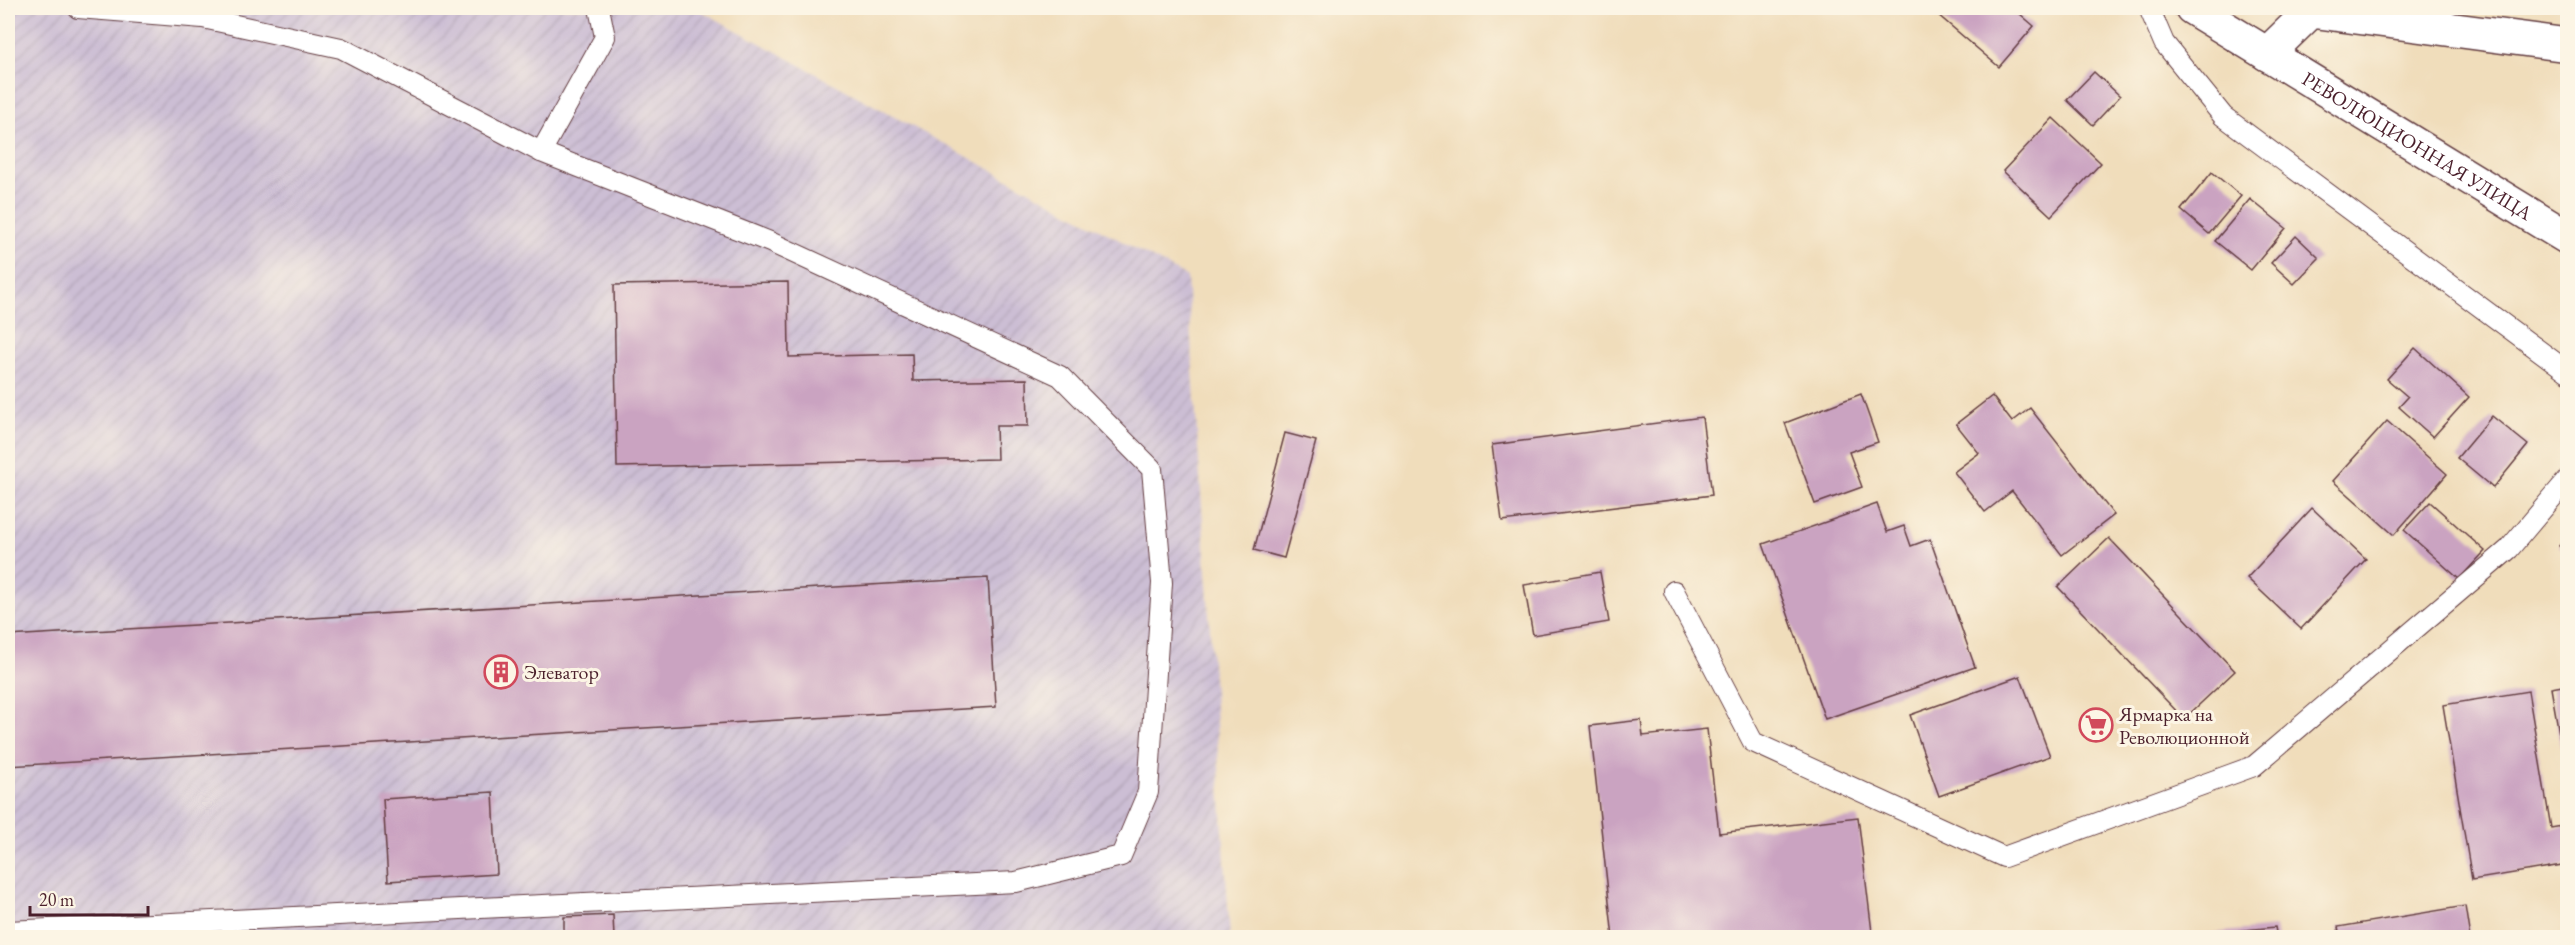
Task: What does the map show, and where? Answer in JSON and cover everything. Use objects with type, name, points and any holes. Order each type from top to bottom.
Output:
[{"type":"main road","name":"РЕВОЛЮЦИОННАЯ УЛИЦА","points":[[2192,8],[2568,238]]},
{"type":"main road","points":[[2267,54],[2311,9],[2568,45]]},
{"type":"lane","points":[[8,931],[1016,882],[1121,856],[1148,792],[1162,583],[1152,469],[1060,376],[770,242],[541,152],[341,48],[203,18],[78,8]]},
{"type":"lane","points":[[541,152],[605,37],[599,8]]},
{"type":"lane","points":[[2149,8],[2164,43],[2223,116],[2568,372]]},
{"type":"lane","points":[[1674,591],[1753,742],[2004,857],[2254,765],[2509,549],[2568,479]]},
{"type":"shaded area","points":[[8,8],[696,8],[1187,277],[1230,937],[8,937]]},
{"type":"building","points":[[1930,8],[2013,8],[2034,26],[1999,67]]},
{"type":"building","points":[[2094,72],[2120,96],[2093,125],[2067,100]]},
{"type":"building","points":[[2053,118],[2101,163],[2051,216],[2003,171]]},
{"type":"building","points":[[2212,172],[2241,196],[2209,234],[2181,210]]},
{"type":"building","points":[[2250,199],[2286,228],[2251,270],[2215,241]]},
{"type":"building","points":[[2296,236],[2319,258],[2294,284],[2271,263]]},
{"type":"building","points":[[788,282],[789,357],[912,354],[913,381],[1027,379],[1028,426],[996,426],[997,459],[617,467],[614,285]]},
{"type":"building","points":[[2415,348],[2469,397],[2433,437],[2399,407],[2408,397],[2387,379]]},
{"type":"building","points":[[1861,394],[1878,442],[1849,452],[1862,487],[1815,504],[1785,423]]},
{"type":"building","points":[[1992,396],[2012,422],[2030,408],[2114,515],[2062,555],[2012,491],[1985,512],[1954,472],[1979,453],[1956,424]]},
{"type":"building","points":[[2492,416],[2528,445],[2493,488],[2457,458]]},
{"type":"building","points":[[1702,417],[1712,495],[1502,521],[1492,445]]},
{"type":"building","points":[[2387,421],[2447,474],[2394,535],[2333,481]]},
{"type":"building","points":[[1285,433],[1316,441],[1284,558],[1254,550]]},
{"type":"building","points":[[2430,502],[2485,551],[2459,579],[2404,530]]},
{"type":"building","points":[[1877,504],[1887,532],[1904,526],[1911,546],[1930,539],[1975,667],[1825,719],[1763,544]]},
{"type":"building","points":[[2312,508],[2366,559],[2301,629],[2247,578]]},
{"type":"building","points":[[2568,535],[2568,553],[2559,546]]},
{"type":"building","points":[[2109,538],[2235,671],[2184,719],[2058,587]]},
{"type":"building","points":[[1600,572],[1609,622],[1533,635],[1524,585]]},
{"type":"building","name":"Элеватор","points":[[988,578],[996,707],[8,766],[8,636]]},
{"type":"building","points":[[2020,676],[2050,756],[1939,796],[1910,715]]},
{"type":"building","points":[[2568,685],[2568,773],[2566,773],[2551,688]]},
{"type":"building","points":[[2528,691],[2551,828],[2568,825],[2568,864],[2472,880],[2443,705]]},
{"type":"building","points":[[1641,720],[1643,736],[1707,729],[1719,833],[1858,817],[1872,932],[1826,938],[1613,938],[1590,726]]},
{"type":"building","points":[[493,792],[497,874],[388,881],[383,799]]},
{"type":"building","points":[[2465,906],[2470,938],[2340,938],[2338,927]]},
{"type":"building","points":[[613,915],[614,938],[564,938],[564,917]]},
{"type":"building","points":[[2275,927],[2277,938],[2183,938],[2183,936]]},
{"type":"place","name":"Элеватор","points":[[501,672]]},
{"type":"place","name":"Ярмарка на Революционной","points":[[2096,725]]}]
